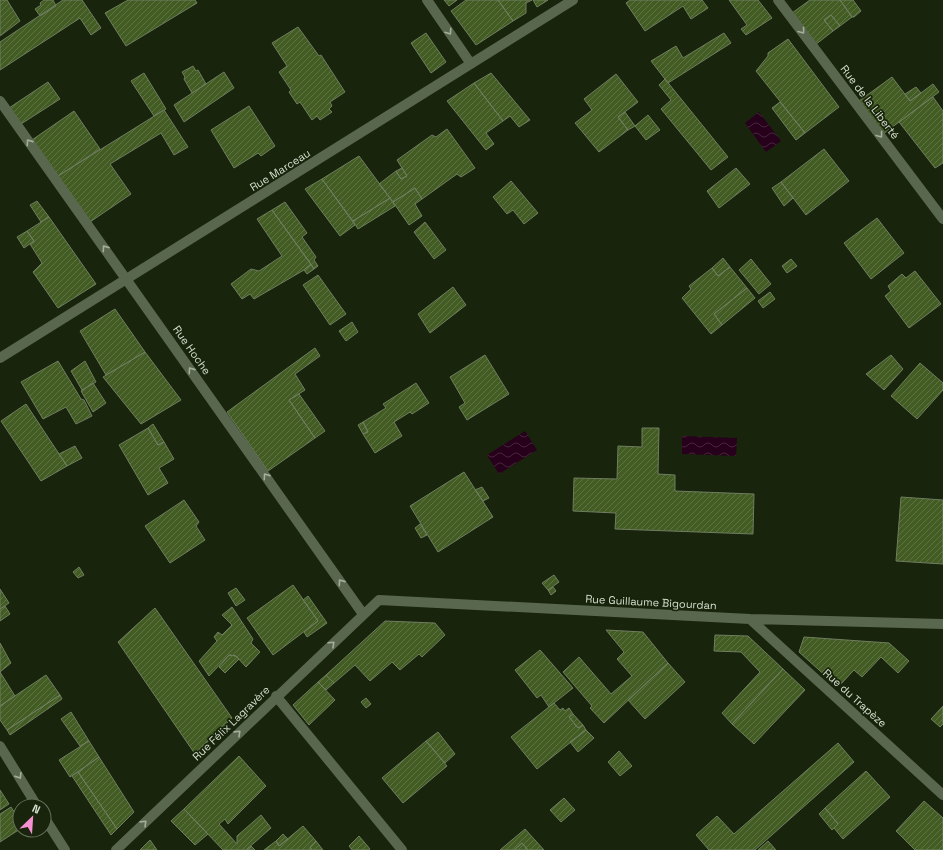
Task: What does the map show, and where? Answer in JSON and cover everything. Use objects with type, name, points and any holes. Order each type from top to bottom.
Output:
[{"type":"street","points":[[427,0],[471,64]]},
{"type":"street","name":"Rue Marceau","points":[[0,358],[573,0]]},
{"type":"street","name":"Rue de la Liberté","points":[[778,0],[943,219]]},
{"type":"street","name":"Rue Hoche","points":[[0,101],[363,614]]},
{"type":"street","name":"Rue Guillaume Bigourdan","points":[[363,614],[379,600],[750,619],[943,624]]},
{"type":"street","name":"Rue Félix Lagravère","points":[[116,850],[363,614]]},
{"type":"street","name":"Rue du Trapèze","points":[[750,619],[943,795]]},
{"type":"street","points":[[276,696],[402,850]]},
{"type":"street","points":[[0,746],[32,798]]},
{"type":"street","points":[[52,830],[65,850]]},
{"type":"water","points":[[759,112],[781,141],[766,152],[745,123]]},
{"type":"water","points":[[525,431],[537,450],[499,474],[487,455]]},
{"type":"water","points":[[682,436],[737,438],[736,456],[682,454]]},
{"type":"building","points":[[0,0],[7,0],[20,21],[0,36]]},
{"type":"building","points":[[44,0],[53,0],[56,6],[40,16],[35,9],[41,5],[40,3]]},
{"type":"building","points":[[63,0],[82,0],[101,28],[91,35],[80,18],[0,70],[0,42]]},
{"type":"building","points":[[128,0],[195,0],[197,3],[126,46],[105,13]]},
{"type":"building","points":[[444,0],[457,0],[449,6]]},
{"type":"building","points":[[466,0],[498,0],[513,21],[476,45],[451,11]]},
{"type":"building","points":[[498,0],[532,0],[526,3],[526,13],[513,21]]},
{"type":"building","points":[[533,0],[548,0],[537,7]]},
{"type":"building","points":[[630,0],[702,0],[708,8],[691,19],[683,6],[645,31],[626,3]]},
{"type":"building","points":[[729,0],[758,0],[772,18],[746,35],[741,29],[747,25]]},
{"type":"building","points":[[810,0],[840,0],[852,17],[840,26],[831,15],[824,20],[833,31],[815,45],[792,13]]},
{"type":"building","points":[[840,0],[853,0],[861,11],[852,17]]},
{"type":"building","points":[[831,15],[840,26],[833,31],[824,20]]},
{"type":"building","points":[[298,27],[319,56],[321,55],[345,92],[330,102],[332,106],[329,109],[332,112],[320,120],[317,116],[312,120],[300,102],[297,104],[289,92],[291,90],[279,72],[287,66],[272,43]]},
{"type":"building","points":[[426,33],[446,62],[431,73],[411,43]]},
{"type":"building","points":[[724,33],[731,43],[668,83],[651,61],[676,46],[683,58]]},
{"type":"building","points":[[788,39],[839,107],[805,133],[756,71],[768,56],[768,53]]},
{"type":"building","points":[[193,66],[196,71],[198,70],[206,84],[192,93],[184,79],[185,77],[182,72]]},
{"type":"building","points":[[224,72],[234,88],[184,122],[174,105]]},
{"type":"building","points":[[144,73],[166,109],[154,116],[131,81]]},
{"type":"building","points":[[491,73],[530,120],[519,127],[510,116],[503,121],[474,83]]},
{"type":"building","points":[[616,74],[638,102],[618,117],[628,130],[599,152],[575,123],[592,110],[584,99]]},
{"type":"building","points":[[892,77],[910,101],[933,84],[939,92],[883,134],[859,101]]},
{"type":"building","points":[[665,79],[728,157],[711,170],[661,109],[671,100],[659,85]]},
{"type":"building","points":[[48,82],[60,99],[21,124],[9,108]]},
{"type":"building","points":[[474,83],[503,121],[486,133],[494,144],[486,150],[447,101]]},
{"type":"building","points":[[916,87],[921,93],[910,101],[905,94]]},
{"type":"building","points":[[933,97],[943,111],[943,163],[935,168],[899,122]]},
{"type":"building","points":[[780,102],[805,133],[796,140],[772,108]]},
{"type":"building","points":[[249,106],[275,146],[261,156],[258,153],[234,168],[211,130]]},
{"type":"building","points":[[164,110],[188,147],[174,155],[161,133],[110,164],[131,194],[90,222],[58,176]]},
{"type":"building","points":[[74,111],[100,149],[58,176],[32,140]]},
{"type":"building","points":[[625,112],[635,126],[628,130],[618,117]]},
{"type":"building","points":[[648,115],[660,130],[646,140],[635,126]]},
{"type":"building","points":[[447,129],[475,168],[461,177],[457,174],[422,199],[415,188],[393,202],[379,184],[396,171],[401,179],[407,176],[397,160],[432,135],[436,137]]},
{"type":"building","points":[[824,149],[849,181],[806,215],[781,182]]},
{"type":"building","points":[[359,156],[390,198],[353,221],[322,179]]},
{"type":"building","points":[[402,168],[407,176],[401,179],[396,171]]},
{"type":"building","points":[[736,168],[750,184],[719,208],[707,191]]},
{"type":"building","points":[[322,179],[355,225],[340,236],[305,189]]},
{"type":"building","points":[[511,181],[538,213],[524,224],[513,210],[507,214],[493,197]]},
{"type":"building","points":[[781,182],[793,198],[784,206],[772,188]]},
{"type":"building","points":[[415,188],[422,199],[415,204],[422,216],[409,225],[393,202]]},
{"type":"building","points":[[390,198],[395,206],[358,229],[353,221]]},
{"type":"building","points":[[37,201],[49,217],[41,222],[30,205]]},
{"type":"building","points":[[285,202],[307,233],[302,237],[316,257],[314,260],[318,266],[314,269],[272,210]]},
{"type":"building","points":[[272,210],[311,264],[304,270],[254,299],[250,294],[242,299],[231,284],[251,269],[259,271],[282,256],[257,219]]},
{"type":"building","points":[[49,217],[96,284],[58,308],[33,272],[42,263],[30,244],[34,241],[27,231]]},
{"type":"building","points":[[877,218],[904,253],[871,279],[844,243]]},
{"type":"building","points":[[425,222],[446,250],[434,259],[414,232]]},
{"type":"building","points":[[27,231],[34,241],[24,248],[17,237]]},
{"type":"building","points":[[723,258],[730,267],[718,276],[712,268]]},
{"type":"building","points":[[751,259],[771,284],[759,294],[739,270]]},
{"type":"building","points":[[791,259],[797,266],[787,273],[782,266]]},
{"type":"building","points":[[311,264],[314,269],[307,274],[304,270]]},
{"type":"building","points":[[730,267],[747,288],[714,314],[722,325],[711,334],[682,298],[691,289],[689,286],[712,268],[718,276]]},
{"type":"building","points":[[915,271],[941,304],[909,328],[885,296],[891,291],[888,286],[902,274],[906,278]]},
{"type":"building","points":[[318,275],[346,314],[330,325],[303,285]]},
{"type":"building","points":[[453,287],[466,305],[430,333],[418,314]]},
{"type":"building","points":[[747,288],[755,298],[722,325],[714,314]]},
{"type":"building","points":[[770,292],[775,299],[763,308],[758,301]]},
{"type":"building","points":[[115,309],[145,352],[106,375],[80,331]]},
{"type":"building","points":[[352,322],[358,332],[346,341],[339,331]]},
{"type":"building","points":[[315,348],[320,356],[295,374],[305,390],[289,400],[315,438],[268,471],[227,412]]},
{"type":"building","points":[[145,352],[181,400],[141,424],[103,377]]},
{"type":"building","points":[[485,355],[509,394],[467,420],[459,407],[465,403],[450,377]]},
{"type":"building","points":[[891,355],[903,369],[884,390],[866,374]]},
{"type":"building","points":[[58,361],[81,399],[84,400],[92,416],[76,424],[66,407],[43,419],[21,382]]},
{"type":"building","points":[[85,361],[96,382],[82,390],[71,371]]},
{"type":"building","points":[[920,363],[943,383],[943,390],[917,419],[891,396]]},
{"type":"building","points":[[93,383],[106,403],[93,412],[81,391]]},
{"type":"building","points":[[416,383],[429,403],[412,414],[410,412],[394,422],[402,436],[375,453],[363,434],[368,432],[363,422],[386,408],[383,404]]},
{"type":"building","points":[[299,394],[325,431],[315,438],[289,400]]},
{"type":"building","points":[[26,404],[67,466],[41,481],[1,421]]},
{"type":"building","points":[[363,422],[368,432],[363,434],[358,425]]},
{"type":"building","points":[[153,424],[164,442],[158,445],[148,428]]},
{"type":"building","points":[[148,428],[158,445],[164,442],[174,459],[159,468],[168,483],[148,495],[119,445]]},
{"type":"building","points":[[642,428],[659,428],[658,474],[675,475],[675,491],[754,494],[753,534],[615,529],[616,513],[573,511],[574,478],[617,479],[618,446],[642,447]]},
{"type":"building","points":[[75,446],[82,458],[67,466],[59,454]]},
{"type":"building","points":[[464,472],[493,517],[438,552],[410,506]]},
{"type":"building","points":[[482,487],[489,498],[483,501],[475,490]]},
{"type":"building","points":[[901,497],[943,500],[943,564],[896,561]]},
{"type":"building","points":[[184,500],[199,522],[196,526],[205,540],[170,563],[145,526]]},
{"type":"building","points":[[420,524],[427,535],[421,538],[415,528]]},
{"type":"building","points":[[79,567],[84,575],[78,578],[73,572]]},
{"type":"building","points":[[554,575],[559,582],[548,590],[542,583]]},
{"type":"building","points":[[293,585],[318,621],[273,655],[247,618]]},
{"type":"building","points":[[553,587],[556,591],[551,595],[548,590]]},
{"type":"building","points":[[236,588],[245,600],[236,606],[228,593]]},
{"type":"building","points":[[0,589],[9,603],[0,609]]},
{"type":"building","points":[[308,596],[327,623],[307,637],[304,632],[318,621],[303,600]]},
{"type":"building","points":[[5,606],[10,614],[0,621],[0,609]]},
{"type":"building","points":[[232,607],[253,639],[251,643],[260,652],[246,667],[236,656],[229,655],[209,676],[199,661],[217,641],[214,637],[218,632],[222,635],[232,625],[222,615]]},
{"type":"building","points":[[155,608],[232,718],[195,754],[118,642]]},
{"type":"building","points":[[385,621],[435,623],[445,635],[422,657],[419,654],[400,670],[392,662],[370,681],[355,665],[334,683],[326,675]]},
{"type":"building","points":[[606,630],[643,632],[668,663],[604,723],[590,708],[592,706],[563,672],[579,657],[611,694],[632,676],[617,659],[624,652]]},
{"type":"building","points":[[715,635],[748,636],[783,669],[732,724],[722,713],[760,672],[741,652],[714,651]]},
{"type":"building","points":[[804,637],[889,643],[909,661],[898,673],[881,657],[862,677],[854,670],[838,687],[799,652]]},
{"type":"building","points":[[0,643],[11,663],[0,672]]},
{"type":"building","points":[[540,650],[573,688],[549,707],[541,695],[537,698],[515,670]]},
{"type":"building","points":[[229,655],[236,656],[239,659],[225,673],[219,667]]},
{"type":"building","points":[[668,663],[685,682],[645,719],[628,700]]},
{"type":"building","points":[[783,669],[805,690],[754,744],[732,724]]},
{"type":"building","points":[[0,672],[15,696],[0,706]]},
{"type":"building","points":[[46,675],[60,695],[7,730],[0,720],[0,706]]},
{"type":"building","points":[[326,675],[334,683],[326,690],[318,682]]},
{"type":"building","points":[[318,682],[335,700],[309,725],[293,705]]},
{"type":"building","points":[[60,695],[62,699],[10,735],[7,730]]},
{"type":"building","points":[[366,698],[371,704],[366,708],[361,702]]},
{"type":"building","points":[[554,703],[560,710],[563,708],[565,711],[569,708],[573,714],[569,717],[578,728],[583,725],[586,730],[537,769],[511,737]]},
{"type":"building","points":[[943,706],[943,724],[940,727],[931,719]]},
{"type":"building","points":[[71,712],[89,741],[80,746],[61,719]]},
{"type":"building","points":[[573,714],[583,725],[578,728],[569,717]]},
{"type":"building","points":[[586,730],[594,738],[578,752],[570,742]]},
{"type":"building","points":[[438,732],[455,754],[445,763],[426,741]]},
{"type":"building","points":[[89,741],[99,757],[70,777],[59,760]]},
{"type":"building","points":[[426,741],[447,766],[403,803],[382,778]]},
{"type":"building","points":[[838,743],[854,762],[755,850],[709,850],[696,835],[717,816],[734,834]]},
{"type":"building","points":[[619,751],[632,766],[620,776],[608,762]]},
{"type":"building","points":[[239,756],[266,786],[228,824],[225,819],[219,824],[237,844],[237,836],[261,815],[271,828],[246,850],[223,850],[184,809]]},
{"type":"building","points":[[99,757],[134,812],[117,829],[78,772]]},
{"type":"building","points":[[866,771],[890,797],[843,839],[834,828],[838,824],[825,808]]},
{"type":"building","points":[[78,772],[117,829],[111,835],[72,776]]},
{"type":"building","points":[[0,790],[9,804],[0,810]]},
{"type":"building","points":[[564,798],[575,810],[561,822],[550,810]]},
{"type":"building","points":[[924,801],[943,818],[943,850],[915,850],[896,831]]},
{"type":"building","points":[[11,807],[12,809],[12,834],[0,842],[0,814]]},
{"type":"building","points":[[825,808],[838,824],[832,830],[819,814]]},
{"type":"building","points":[[184,809],[208,834],[195,845],[171,821]]},
{"type":"building","points":[[303,826],[316,841],[310,847],[312,850],[264,850],[276,841],[279,846]]},
{"type":"building","points":[[525,829],[544,850],[528,850],[522,843],[514,850],[500,850]]},
{"type":"building","points":[[283,834],[288,839],[279,846],[276,841]]},
{"type":"building","points":[[359,836],[370,849],[352,850],[349,846]]},
{"type":"building","points":[[150,840],[157,850],[140,850]]},
{"type":"building","points":[[316,841],[323,850],[312,850],[310,847]]},
{"type":"building","points":[[768,841],[776,850],[758,850]]},
{"type":"building","points":[[522,843],[528,850],[514,850]]},
{"type":"building","points":[[251,846],[255,850],[246,850]]}]
